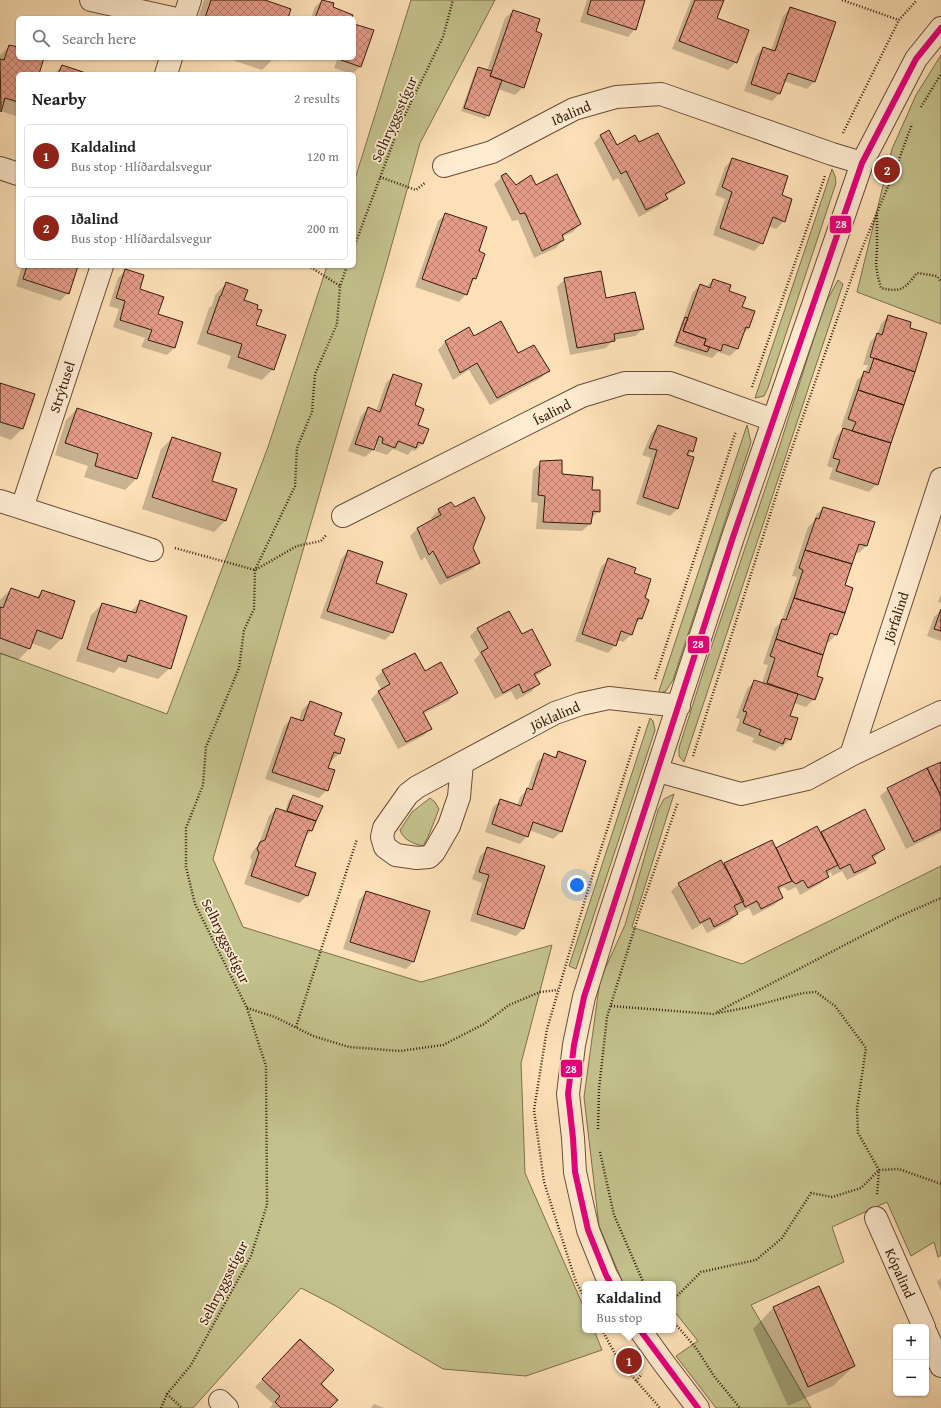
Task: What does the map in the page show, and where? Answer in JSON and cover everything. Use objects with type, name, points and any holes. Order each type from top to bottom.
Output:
[{"type":"street","points":[[90,0],[163,16]]},
{"type":"street","points":[[185,16],[190,0]]},
{"type":"street","points":[[609,1281],[588,1230],[574,1172],[573,1138],[568,1094],[574,1045],[584,998],[608,920],[773,420],[862,163],[916,59],[941,28]]},
{"type":"street","points":[[167,72],[170,60]]},
{"type":"street","name":"Iðalind","points":[[444,166],[492,152],[574,109],[616,97],[661,94],[832,154],[862,163]]},
{"type":"street","points":[[0,168],[16,173]]},
{"type":"street","name":"Strýtusel","points":[[22,508],[101,268]]},
{"type":"street","name":"Ísalind","points":[[343,516],[582,396],[625,383],[670,383],[773,420]]},
{"type":"street","name":"Jörfalind","points":[[851,755],[941,479]]},
{"type":"street","points":[[0,501],[152,550]]},
{"type":"street","name":"Jöklalind","points":[[384,828],[408,794],[417,787],[555,713],[581,704],[609,698],[678,706]]},
{"type":"street","points":[[658,771],[742,794],[807,779],[851,755],[941,712]]},
{"type":"street","points":[[384,828],[382,837],[385,847],[396,855],[417,858],[429,857],[434,852],[449,826],[459,797],[462,763]]},
{"type":"street","name":"Kópalind","points":[[876,1218],[923,1324]]},
{"type":"street","points":[[642,1333],[698,1408]]},
{"type":"street","points":[[929,1339],[941,1366]]},
{"type":"path","name":"Selhryggsstígur","points":[[356,243],[399,127],[443,37],[453,0]]},
{"type":"path","points":[[842,0],[899,20]]},
{"type":"path","points":[[918,112],[941,74]]},
{"type":"path","points":[[598,1136],[599,1089],[607,1018],[640,911],[686,779],[784,471],[861,251],[914,119]]},
{"type":"path","points":[[380,177],[416,190],[444,166]]},
{"type":"path","points":[[877,213],[876,265],[881,288],[894,291],[906,286],[917,273],[937,276],[941,282]]},
{"type":"path","points":[[312,268],[340,286]]},
{"type":"path","name":"Selhryggsstígur","points":[[161,1408],[167,1394],[191,1365],[251,1256],[267,1205],[266,1066],[247,1008],[195,904],[186,866],[186,828],[203,785],[206,746],[240,668],[244,630],[254,609],[255,570],[295,486],[297,448],[312,412],[315,374],[337,324],[340,286],[346,268]]},
{"type":"path","points":[[152,550],[167,545],[255,570],[297,546],[321,541],[343,516]]},
{"type":"path","points":[[296,1027],[357,840],[384,828]]},
{"type":"path","points":[[713,1014],[898,916],[941,898]]},
{"type":"path","points":[[247,1008],[275,1017],[313,1036],[349,1048],[400,1051],[443,1045],[484,1024],[509,1005],[540,992],[558,990]]},
{"type":"path","points":[[611,1006],[713,1014],[750,1007],[803,993],[816,992],[835,1006],[866,1048],[857,1109],[858,1133],[879,1170],[876,1218]]},
{"type":"path","points":[[600,1151],[614,1215],[643,1281]]},
{"type":"path","points":[[676,1297],[701,1272],[756,1260],[782,1238],[810,1193],[832,1197],[861,1188],[879,1170],[899,1169],[941,1184]]},
{"type":"path","points":[[676,1324],[696,1348],[714,1376],[740,1408]]},
{"type":"path","points":[[604,1333],[619,1362],[660,1408]]},
{"type":"path","points":[[167,1394],[182,1408]]},
{"type":"shaded area","points":[[411,0],[495,0],[420,143],[387,262],[213,859],[243,927],[421,982],[552,945],[521,1063],[525,1173],[582,1303],[582,1333],[595,1333],[602,1350],[526,1376],[443,1369],[336,1306],[301,1288],[193,1408],[0,1408],[0,653],[167,714],[268,447],[326,268],[356,268],[356,176]]},
{"type":"shaded area","points":[[941,55],[941,324],[857,292],[892,149],[916,95]]},
{"type":"shaded area","points":[[832,169],[836,183],[768,388],[764,396],[755,398]]},
{"type":"shaded area","points":[[838,280],[843,284],[684,762],[679,756],[679,748],[707,660],[779,448],[824,306]]},
{"type":"shaded area","points":[[747,425],[751,442],[673,680],[666,691],[658,694]]},
{"type":"shaded area","points":[[650,718],[653,721],[655,730],[576,969],[569,966]]},
{"type":"shaded area","points":[[674,794],[632,927],[742,964],[941,866],[941,1255],[938,1257],[934,1242],[911,1256],[887,1202],[832,1227],[844,1262],[751,1305],[811,1408],[716,1408],[676,1356],[698,1341],[676,1314],[676,1281],[622,1281],[599,1226],[584,1097],[600,980],[625,925],[658,810],[664,799]]},
{"type":"shaded area","points":[[430,798],[435,802],[439,809],[423,846],[406,839],[400,830],[412,812]]},
{"type":"building","points":[[211,0],[265,0],[291,9],[289,16],[206,16]]},
{"type":"building","points":[[322,0],[334,3],[333,7],[353,15],[353,16],[316,16]]},
{"type":"building","points":[[591,0],[645,0],[636,30],[587,14]]},
{"type":"building","points":[[695,0],[724,0],[717,18],[749,30],[737,63],[679,41]]},
{"type":"building","points":[[790,7],[836,22],[815,82],[788,73],[780,94],[751,84],[763,47],[775,51]]},
{"type":"building","points":[[513,10],[540,19],[536,31],[542,34],[524,88],[490,76]]},
{"type":"building","points":[[356,25],[374,30],[361,67],[341,60],[356,60]]},
{"type":"building","points":[[9,45],[16,47],[16,60],[43,60],[40,72],[16,72],[16,101],[5,98],[1,112],[0,59],[4,60]]},
{"type":"building","points":[[62,65],[83,72],[59,72]]},
{"type":"building","points":[[478,67],[492,71],[490,76],[502,80],[489,116],[464,108]]},
{"type":"building","points":[[609,130],[617,145],[635,135],[639,142],[658,133],[685,183],[665,194],[668,199],[646,210],[626,171],[621,174],[600,135]]},
{"type":"building","points":[[732,158],[788,176],[782,195],[792,199],[785,222],[773,217],[763,244],[720,228],[732,192],[722,187]]},
{"type":"building","points":[[506,173],[516,185],[531,175],[536,185],[557,174],[581,224],[562,235],[564,240],[542,251],[525,213],[520,214],[501,176]]},
{"type":"building","points":[[445,213],[487,227],[479,251],[485,254],[476,279],[473,278],[467,295],[422,279]]},
{"type":"building","points":[[26,268],[77,268],[69,294],[23,279]]},
{"type":"building","points":[[125,269],[144,275],[140,289],[164,297],[158,314],[183,322],[175,348],[148,340],[152,330],[120,320],[125,301],[116,298]]},
{"type":"building","points":[[601,271],[606,298],[635,292],[644,329],[614,334],[615,341],[577,348],[564,278]]},
{"type":"building","points":[[713,279],[731,285],[729,291],[746,297],[742,307],[755,311],[749,328],[746,327],[738,349],[723,344],[721,351],[704,345],[706,339],[683,331],[700,284],[710,288]]},
{"type":"building","points":[[226,282],[248,290],[244,300],[258,305],[257,309],[262,310],[256,325],[286,335],[274,370],[238,357],[242,344],[207,333]]},
{"type":"building","points":[[888,315],[911,322],[910,328],[927,333],[915,372],[870,357],[877,333],[882,335]]},
{"type":"building","points":[[685,317],[688,318],[683,331],[706,339],[704,345],[710,347],[707,352],[676,342]]},
{"type":"building","points":[[501,321],[518,353],[534,345],[550,371],[497,398],[477,363],[460,373],[445,341],[469,327],[474,336]]},
{"type":"building","points":[[874,358],[915,372],[904,405],[858,390],[864,371],[869,373]]},
{"type":"building","points":[[393,374],[422,384],[415,405],[424,409],[418,425],[429,429],[423,444],[418,442],[416,448],[398,441],[395,448],[382,443],[383,438],[379,436],[374,450],[355,444],[368,407],[380,412]]},
{"type":"building","points":[[0,383],[35,394],[23,429],[0,422]]},
{"type":"building","points":[[858,390],[904,405],[891,443],[852,431],[856,422],[848,419]]},
{"type":"building","points":[[77,408],[152,433],[137,479],[95,466],[98,454],[65,443]]},
{"type":"building","points":[[658,425],[697,438],[693,452],[689,450],[687,455],[694,457],[678,509],[643,497],[657,450],[649,448]]},
{"type":"building","points":[[843,428],[891,443],[878,485],[836,471],[840,460],[833,458]]},
{"type":"building","points":[[172,437],[221,453],[212,481],[237,489],[226,521],[152,497]]},
{"type":"building","points":[[562,460],[562,474],[593,477],[592,490],[600,490],[600,512],[593,511],[591,524],[543,522],[545,496],[538,495],[540,461]]},
{"type":"building","points":[[474,497],[485,518],[473,548],[480,563],[447,578],[433,551],[429,555],[417,528],[441,515],[438,509],[451,502],[455,507]]},
{"type":"building","points":[[823,507],[875,522],[867,546],[859,544],[852,564],[805,550],[816,518],[819,519]]},
{"type":"building","points":[[348,550],[383,562],[376,583],[407,594],[393,633],[327,611]]},
{"type":"building","points":[[805,550],[852,564],[845,585],[853,588],[845,613],[794,598],[803,570],[799,568]]},
{"type":"building","points":[[608,558],[636,568],[634,573],[651,579],[645,598],[649,600],[642,619],[638,618],[632,635],[621,631],[616,646],[582,634]]},
{"type":"building","points":[[11,588],[39,598],[42,590],[75,601],[62,639],[37,630],[30,649],[0,638],[0,607],[3,608]]},
{"type":"building","points":[[794,598],[845,613],[837,635],[830,633],[823,655],[776,639],[782,619],[786,620]]},
{"type":"building","points":[[140,600],[187,616],[171,669],[128,655],[126,662],[87,649],[102,603],[136,613]]},
{"type":"building","points":[[941,609],[941,631],[934,629]]},
{"type":"building","points":[[509,611],[522,634],[532,629],[551,665],[534,674],[540,684],[523,693],[519,684],[503,693],[481,652],[488,648],[477,628]]},
{"type":"building","points":[[776,639],[823,655],[817,676],[823,678],[815,700],[767,683],[775,658],[770,656]]},
{"type":"building","points":[[415,653],[425,671],[441,662],[458,693],[423,712],[432,729],[406,742],[378,691],[390,684],[382,670]]},
{"type":"building","points":[[754,680],[798,694],[790,716],[798,718],[791,740],[785,738],[783,744],[759,735],[761,730],[743,723],[747,712],[743,711]]},
{"type":"building","points":[[310,701],[342,713],[334,735],[345,739],[340,754],[334,752],[328,768],[335,770],[328,791],[272,772],[291,717],[303,721]]},
{"type":"building","points":[[558,751],[586,761],[562,832],[533,822],[528,837],[492,824],[500,799],[521,806],[527,788],[532,790],[544,753],[556,758]]},
{"type":"building","points":[[941,762],[941,796],[927,768]]},
{"type":"building","points":[[927,768],[941,796],[941,829],[914,842],[887,788]]},
{"type":"building","points":[[293,795],[323,806],[316,821],[287,811]]},
{"type":"building","points":[[276,808],[316,821],[312,831],[308,830],[295,866],[316,873],[308,896],[251,876],[259,853],[257,849],[260,842],[265,840]]},
{"type":"building","points":[[865,809],[885,849],[872,856],[876,863],[854,873],[850,864],[840,869],[821,832]]},
{"type":"building","points":[[817,826],[838,865],[826,871],[829,877],[808,888],[803,880],[796,884],[792,881],[776,848]]},
{"type":"building","points":[[772,840],[792,881],[778,887],[783,898],[761,909],[757,901],[745,907],[724,863]]},
{"type":"building","points":[[487,847],[545,866],[524,929],[477,914],[489,875],[479,872]]},
{"type":"building","points":[[721,860],[744,901],[734,906],[738,914],[714,927],[710,918],[700,923],[678,883]]},
{"type":"building","points":[[366,891],[430,911],[414,962],[350,942]]},
{"type":"building","points":[[819,1286],[855,1366],[808,1387],[773,1307]]},
{"type":"building","points":[[300,1339],[334,1370],[321,1384],[338,1400],[330,1408],[281,1408],[275,1402],[280,1396],[262,1379]]},
{"type":"transit line","name":"28","points":[[609,1281],[588,1230],[575,1172],[568,1094],[574,1045],[584,997],[733,537],[862,163],[916,59],[941,28]]},
{"type":"transit line","name":"28","points":[[642,1333],[698,1408]]},
{"type":"place","name":"Iðalind","points":[[887,170]]},
{"type":"place","name":"Kaldalind","points":[[629,1361]]}]
